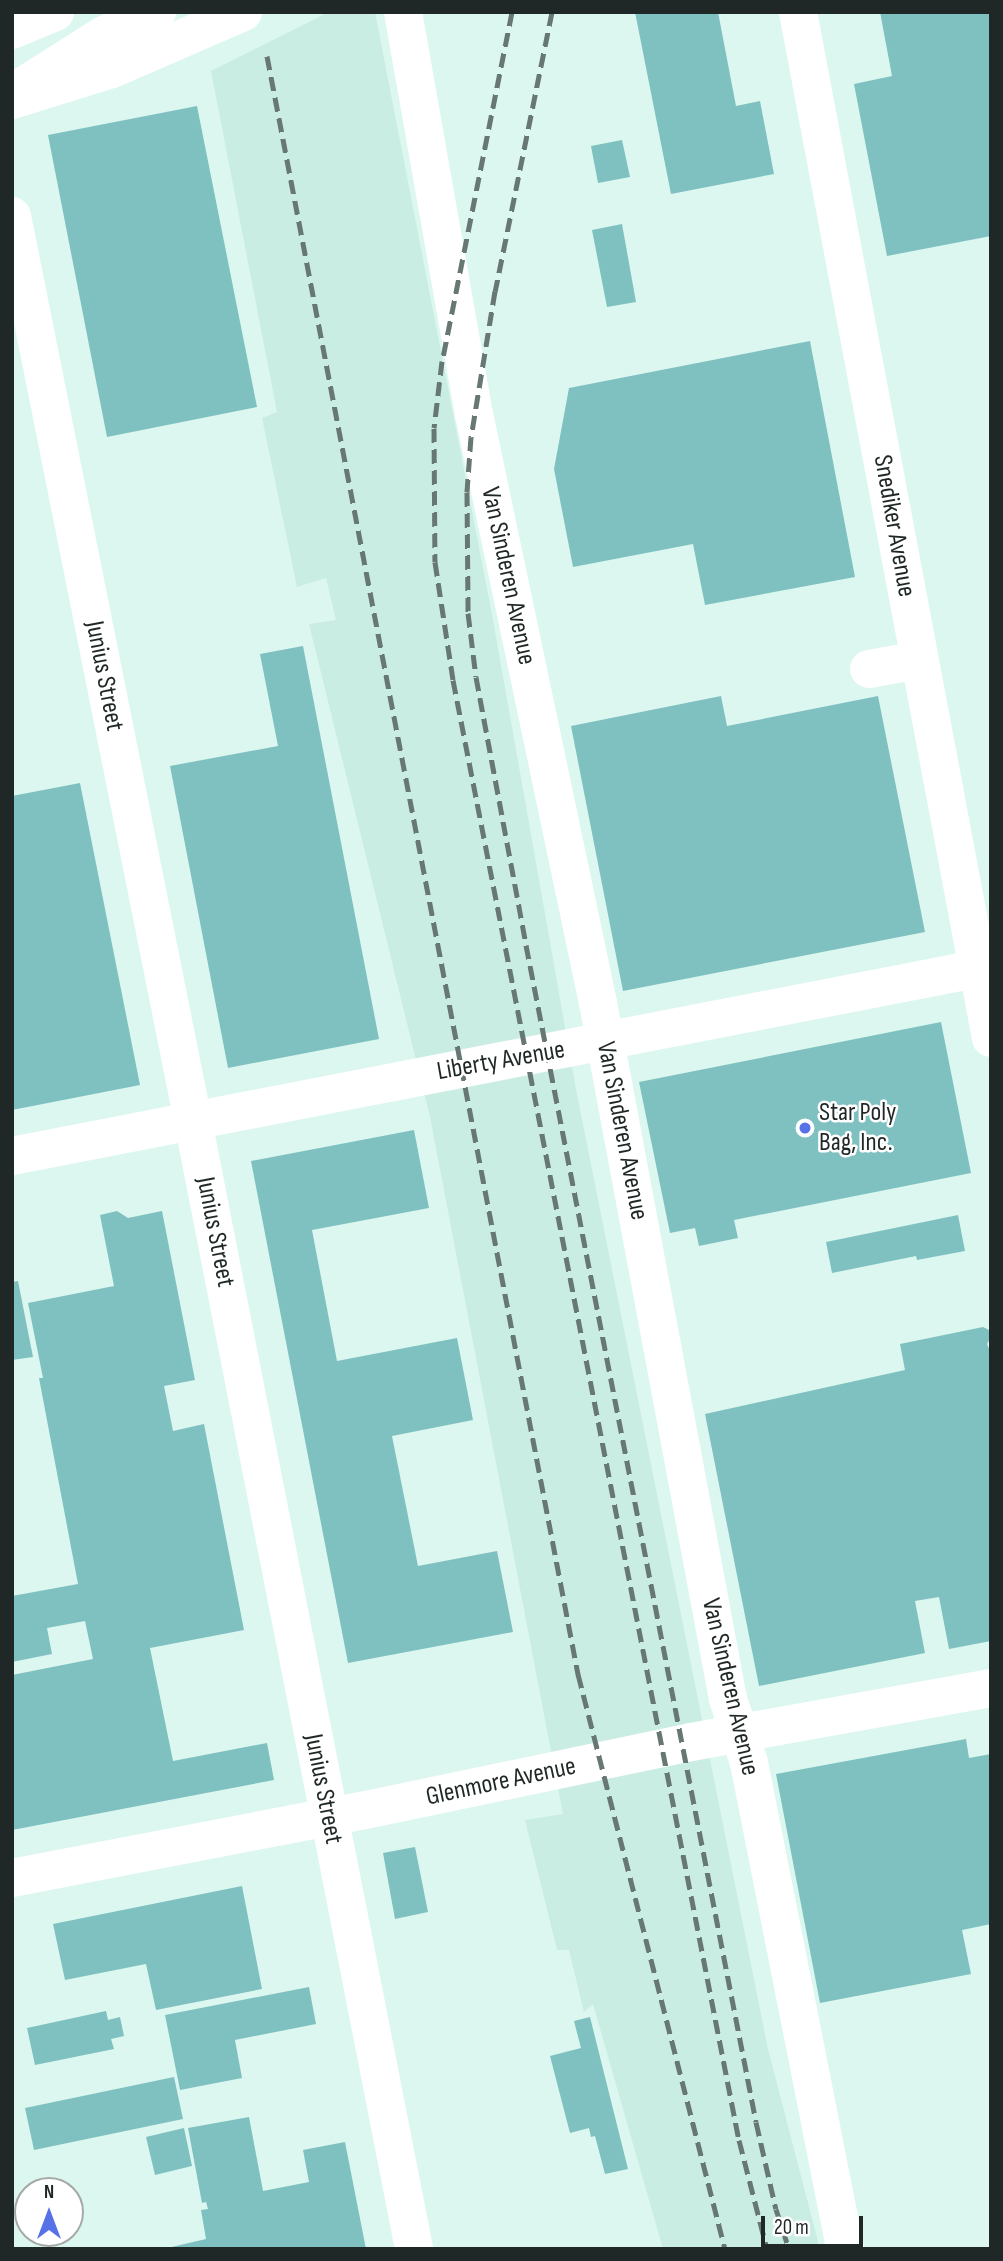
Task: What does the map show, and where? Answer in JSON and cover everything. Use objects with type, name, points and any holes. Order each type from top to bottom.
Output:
[{"type":"street","points":[[12,30],[55,12]]},
{"type":"street","points":[[12,93],[104,35],[157,12]]},
{"type":"street","points":[[12,100],[112,69],[243,12]]},
{"type":"street","name":"Van Sinderen Avenue","points":[[403,12],[474,414],[605,1042],[728,1699],[751,1777],[845,2249]]},
{"type":"street","name":"Snediker Avenue","points":[[799,12],[919,660],[984,967],[991,1038]]},
{"type":"street","name":"Junius Street","points":[[12,216],[414,2249]]},
{"type":"street","points":[[869,669],[919,660]]},
{"type":"street","name":"Liberty Avenue","points":[[12,1156],[984,967]]},
{"type":"street","name":"Glenmore Avenue","points":[[12,1878],[329,1817],[691,1742],[991,1688]]},
{"type":"shaded area","points":[[329,12],[375,12],[492,614],[576,1089],[768,2049],[820,2249],[663,2249],[593,2004],[584,2012],[569,1950],[557,1950],[525,1820],[563,1814],[430,1117],[309,624],[336,620],[326,578],[297,587],[262,418],[277,412],[211,71]]},
{"type":"building","points":[[635,12],[718,12],[736,106],[760,101],[774,174],[671,194]]},
{"type":"building","points":[[880,12],[991,12],[991,236],[887,256],[854,84],[892,76]]},
{"type":"building","points":[[197,106],[257,407],[107,437],[48,135]]},
{"type":"building","points":[[622,140],[630,177],[598,183],[591,146]]},
{"type":"building","points":[[622,224],[636,302],[607,307],[592,230]]},
{"type":"building","points":[[810,341],[855,577],[705,605],[693,544],[573,567],[554,469],[569,388]]},
{"type":"building","points":[[303,646],[379,1039],[228,1068],[170,766],[278,746],[260,654]]},
{"type":"building","points":[[721,696],[727,726],[878,696],[925,932],[623,991],[571,726]]},
{"type":"building","points":[[80,783],[140,1085],[12,1110],[12,796]]},
{"type":"building","name":"Star Poly Bag, Inc.","points":[[941,1022],[971,1173],[734,1220],[738,1238],[699,1246],[695,1228],[670,1233],[639,1082]]},
{"type":"building","points":[[414,1130],[429,1208],[312,1230],[337,1361],[457,1338],[473,1420],[392,1436],[418,1566],[497,1551],[513,1632],[348,1663],[251,1161]]},
{"type":"building","points":[[117,1211],[128,1218],[162,1211],[195,1380],[164,1386],[173,1431],[204,1424],[244,1630],[150,1648],[173,1761],[267,1743],[274,1780],[12,1830],[12,1675],[93,1659],[85,1621],[47,1628],[52,1654],[12,1662],[12,1596],[78,1584],[39,1378],[43,1378],[28,1303],[114,1286],[100,1215]]},
{"type":"building","points":[[958,1215],[965,1251],[917,1260],[916,1256],[832,1273],[826,1242]]},
{"type":"building","points":[[18,1281],[33,1357],[12,1360],[12,1282]]},
{"type":"building","points":[[983,1327],[989,1330],[991,1337],[987,1344],[991,1353],[991,1641],[949,1649],[939,1597],[915,1601],[925,1653],[759,1686],[705,1414],[905,1370],[900,1344]]},
{"type":"building","points":[[966,1739],[969,1758],[991,1754],[991,1924],[962,1930],[971,1974],[820,2003],[776,1774]]},
{"type":"building","points":[[415,1847],[428,1912],[395,1919],[383,1853]]},
{"type":"building","points":[[242,1886],[262,1989],[156,2010],[146,1964],[65,1980],[53,1924]]},
{"type":"building","points":[[309,1987],[316,2024],[235,2040],[242,2078],[180,2090],[165,2015]]},
{"type":"building","points":[[106,2011],[108,2020],[120,2017],[124,2036],[111,2039],[114,2049],[35,2065],[27,2028]]},
{"type":"building","points":[[590,2017],[628,2169],[605,2174],[595,2136],[591,2137],[589,2128],[570,2133],[550,2056],[581,2048],[574,2021]]},
{"type":"building","points":[[174,2077],[183,2119],[34,2150],[25,2108]]},
{"type":"building","points":[[249,2117],[263,2191],[309,2182],[303,2150],[345,2142],[366,2249],[163,2249],[206,2239],[201,2210],[208,2209],[206,2202],[202,2203],[188,2128]]},
{"type":"building","points":[[184,2128],[192,2166],[155,2175],[146,2137]]},
{"type":"railway","points":[[512,12],[442,361],[434,428],[435,562],[453,680],[739,2140],[767,2249]]},
{"type":"railway","points":[[552,12],[495,291],[471,437],[467,492],[468,613],[476,677],[526,945],[756,2122],[776,2209],[789,2249]]},
{"type":"railway","points":[[267,56],[578,1674],[725,2249]]},
{"type":"place","name":"Star Poly Bag, Inc.","points":[[805,1128]]}]
